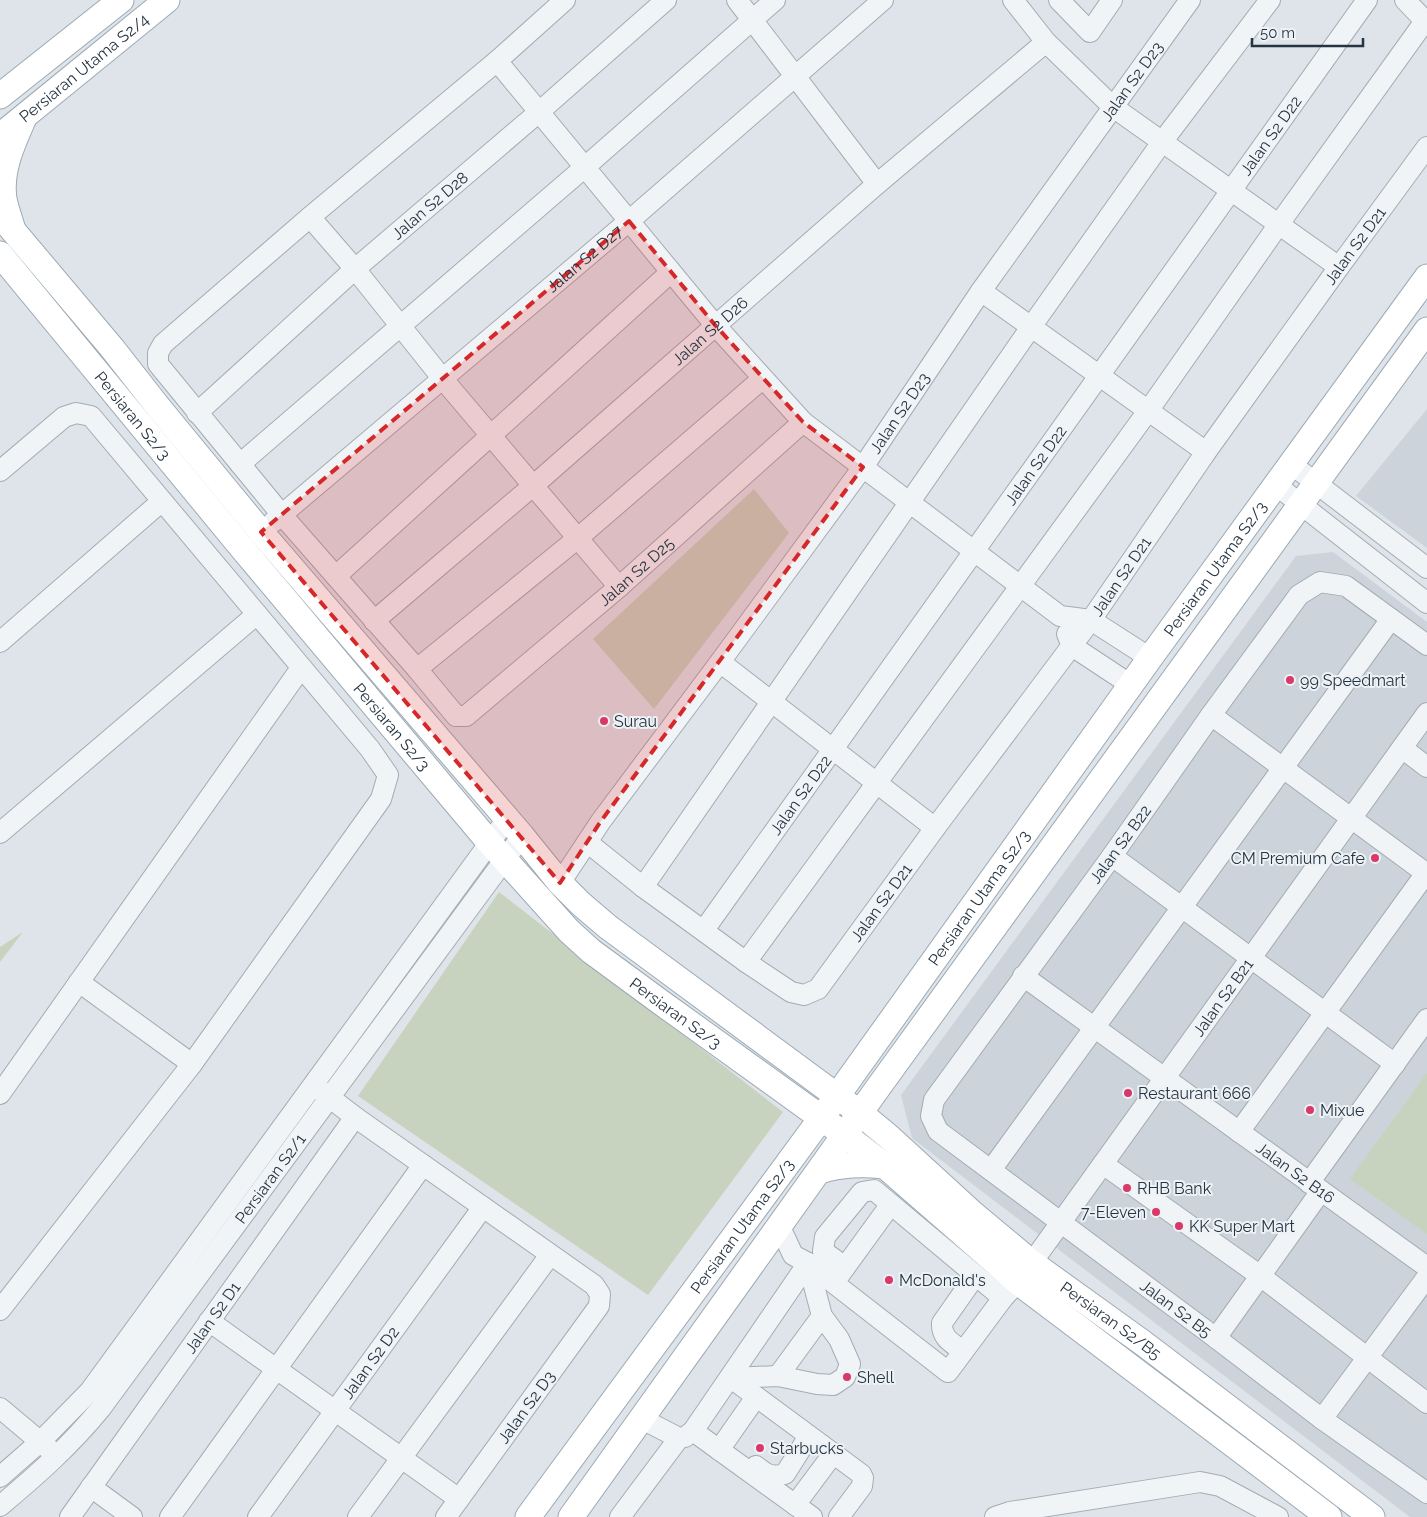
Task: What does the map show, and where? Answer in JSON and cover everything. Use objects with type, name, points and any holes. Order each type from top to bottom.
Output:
[{"type":"main road","points":[[6,88],[121,0]]},
{"type":"main road","name":"Persiaran Utama S2/4","points":[[0,136],[167,0]]},
{"type":"main road","points":[[7,224],[3,197],[6,158],[25,115]]},
{"type":"main road","name":"Persiaran S2/B5","points":[[7,224],[112,348],[261,532],[515,827],[560,883],[581,904],[638,950],[746,1027],[889,1137],[971,1212],[1018,1281],[1144,1343],[1372,1517]]},
{"type":"main road","name":"Persiaran S2/3","points":[[0,254],[242,548],[497,850],[569,931],[591,951],[845,1135]]},
{"type":"main road","name":"Persiaran Utama S2/3","points":[[528,1517],[822,1118],[1150,658],[1427,277]]},
{"type":"main road","name":"Persiaran Utama S2/3","points":[[571,1517],[880,1085],[1427,330]]},
{"type":"main road","points":[[880,1085],[878,1109],[889,1137]]},
{"type":"main road","name":"Persiaran S2/B5","points":[[845,1135],[885,1166],[1018,1281],[1328,1517]]},
{"type":"main road","points":[[820,1171],[852,1164],[885,1166]]},
{"type":"street","points":[[565,0],[497,61],[310,217],[164,344],[158,353],[158,364],[282,515],[417,669],[578,538],[762,379]]},
{"type":"street","name":"Jalan S2 D28","points":[[197,413],[355,269],[539,112],[666,0]]},
{"type":"street","points":[[737,0],[877,184]]},
{"type":"street","points":[[240,464],[585,167],[775,0]]},
{"type":"street","name":"Jalan S2 D27","points":[[242,548],[629,221],[883,0]]},
{"type":"street","points":[[1014,0],[1046,42],[1113,107],[1339,267]]},
{"type":"street","points":[[1059,0],[1090,32],[1112,0]]},
{"type":"street","name":"Jalan S2 D23","points":[[560,883],[601,821],[863,467],[981,291],[1190,0]]},
{"type":"street","points":[[643,887],[1031,327],[1162,142],[1270,0]]},
{"type":"street","name":"Jalan S2 D22","points":[[704,930],[1367,0]]},
{"type":"street","points":[[587,842],[643,887],[746,962],[1148,411],[1279,224],[1426,22],[1405,0]]},
{"type":"street","name":"Jalan S2 D26","points":[[374,621],[534,486],[877,184],[1046,42]]},
{"type":"street","points":[[497,61],[715,326],[803,422],[1060,616],[1091,620],[1150,658]]},
{"type":"street","name":"Jalan S2 D21","points":[[746,962],[791,992],[804,995],[818,989],[935,828],[1091,620],[1206,452],[1427,148]]},
{"type":"street","points":[[310,217],[355,269],[442,378],[619,587]]},
{"type":"street","points":[[336,576],[671,272]]},
{"type":"street","points":[[981,291],[1206,452]]},
{"type":"street","points":[[0,471],[64,417],[76,413],[90,416],[370,750],[388,775],[381,800],[192,1064],[0,1310]]},
{"type":"street","name":"Jalan S2 D25","points":[[417,669],[456,716],[466,716],[619,587],[803,422]]},
{"type":"street","points":[[1291,464],[1427,568]]},
{"type":"street","points":[[1276,485],[1427,603]]},
{"type":"street","points":[[0,642],[162,501]]},
{"type":"street","name":"Jalan S2 B22","points":[[931,1116],[934,1100],[1299,595],[1320,582],[1346,586],[1391,619]]},
{"type":"street","points":[[0,833],[256,614]]},
{"type":"street","points":[[1060,616],[1072,646],[1131,685]]},
{"type":"street","points":[[991,1170],[1391,619],[1427,645]]},
{"type":"street","points":[[720,662],[935,828]]},
{"type":"street","points":[[0,1094],[301,668]]},
{"type":"street","name":"Jalan S2 B21","points":[[840,1275],[948,1372],[1018,1281],[1427,713]]},
{"type":"street","points":[[1211,715],[1426,874],[1324,1012],[1239,1132]]},
{"type":"street","points":[[1402,748],[1427,767]]},
{"type":"street","name":"Persiaran S2/1","points":[[3,1469],[41,1441],[90,1391],[312,1085],[515,827]]},
{"type":"street","name":"Persiaran S2/1","points":[[0,1506],[56,1456],[82,1430],[100,1408],[330,1098],[497,850]]},
{"type":"street","points":[[1112,856],[1395,1064]]},
{"type":"street","name":"Jalan S2 B16","points":[[1023,976],[1427,1267]]},
{"type":"street","points":[[79,982],[192,1064]]},
{"type":"street","points":[[1216,1338],[1259,1275],[1395,1064],[1427,1019]]},
{"type":"street","points":[[312,1085],[550,1255],[358,1517]]},
{"type":"street","name":"Jalan S2 B5","points":[[931,1116],[938,1132],[1322,1419],[1427,1493]]},
{"type":"street","name":"Jalan S2 D1","points":[[70,1517],[355,1117]]},
{"type":"street","points":[[1103,1164],[1259,1275],[1427,1403]]},
{"type":"street","points":[[170,1517],[423,1165]]},
{"type":"street","points":[[840,1275],[823,1251],[825,1237],[862,1192],[874,1190],[975,1276],[1018,1281]]},
{"type":"street","points":[[840,1275],[891,1204]]},
{"type":"street","name":"Jalan S2 D2","points":[[258,1517],[483,1207]]},
{"type":"street","points":[[780,1227],[793,1255],[840,1275]]},
{"type":"street","name":"Jalan S2 D3","points":[[446,1517],[600,1306],[600,1294],[594,1285],[550,1255]]},
{"type":"street","points":[[731,1378],[778,1376],[817,1384],[833,1385],[845,1377],[850,1364],[839,1339],[822,1316],[808,1263]]},
{"type":"street","points":[[620,1517],[731,1378],[808,1263]]},
{"type":"street","points":[[963,1351],[945,1337],[942,1331],[942,1323],[975,1276]]},
{"type":"street","points":[[1322,1419],[1427,1277]]},
{"type":"street","points":[[778,1376],[822,1316]]},
{"type":"street","points":[[209,1321],[459,1499]]},
{"type":"street","points":[[731,1378],[861,1474],[863,1478],[862,1486],[839,1517]]},
{"type":"street","points":[[722,1446],[756,1397]]},
{"type":"street","points":[[0,1408],[41,1441],[56,1456]]},
{"type":"street","points":[[642,1419],[722,1446],[767,1475],[774,1477],[784,1474],[809,1436]]},
{"type":"street","points":[[722,1446],[794,1505],[812,1517]]},
{"type":"street","points":[[794,1505],[833,1454]]},
{"type":"street","points":[[3,1469],[22,1488]]},
{"type":"street","points":[[995,1517],[1010,1512],[1200,1482],[1220,1486],[1278,1517]]},
{"type":"street","points":[[91,1487],[132,1517]]},
{"type":"highlighted area","points":[[629,221],[715,325],[803,422],[863,467],[601,821],[560,883],[261,532]]},
{"type":"shaded area","points":[[1427,409],[1427,548],[1356,496]]},
{"type":"shaded area","points":[[1333,552],[1427,622],[1427,1517],[1410,1517],[912,1138],[901,1095],[1296,556]]},
{"type":"green space","points":[[754,489],[789,533],[654,709],[593,639]]},
{"type":"green space","points":[[499,892],[783,1112],[648,1295],[358,1096]]},
{"type":"green space","points":[[23,932],[0,962],[0,947]]},
{"type":"green space","points":[[1427,1073],[1427,1234],[1350,1179]]},
{"type":"place","name":"99 Speedmart","points":[[1290,680]]},
{"type":"place","name":"Surau","points":[[604,721]]},
{"type":"place","name":"CM Premium Cafe","points":[[1375,858]]},
{"type":"place","name":"Restaurant 666","points":[[1128,1093]]},
{"type":"place","name":"Mixue","points":[[1310,1110]]},
{"type":"place","name":"RHB Bank","points":[[1127,1188]]},
{"type":"place","name":"7-Eleven","points":[[1156,1212]]},
{"type":"place","name":"KK Super Mart","points":[[1179,1226]]},
{"type":"place","name":"McDonald's","points":[[889,1280]]},
{"type":"place","name":"Shell","points":[[847,1377]]},
{"type":"place","name":"Starbucks","points":[[760,1448]]}]
